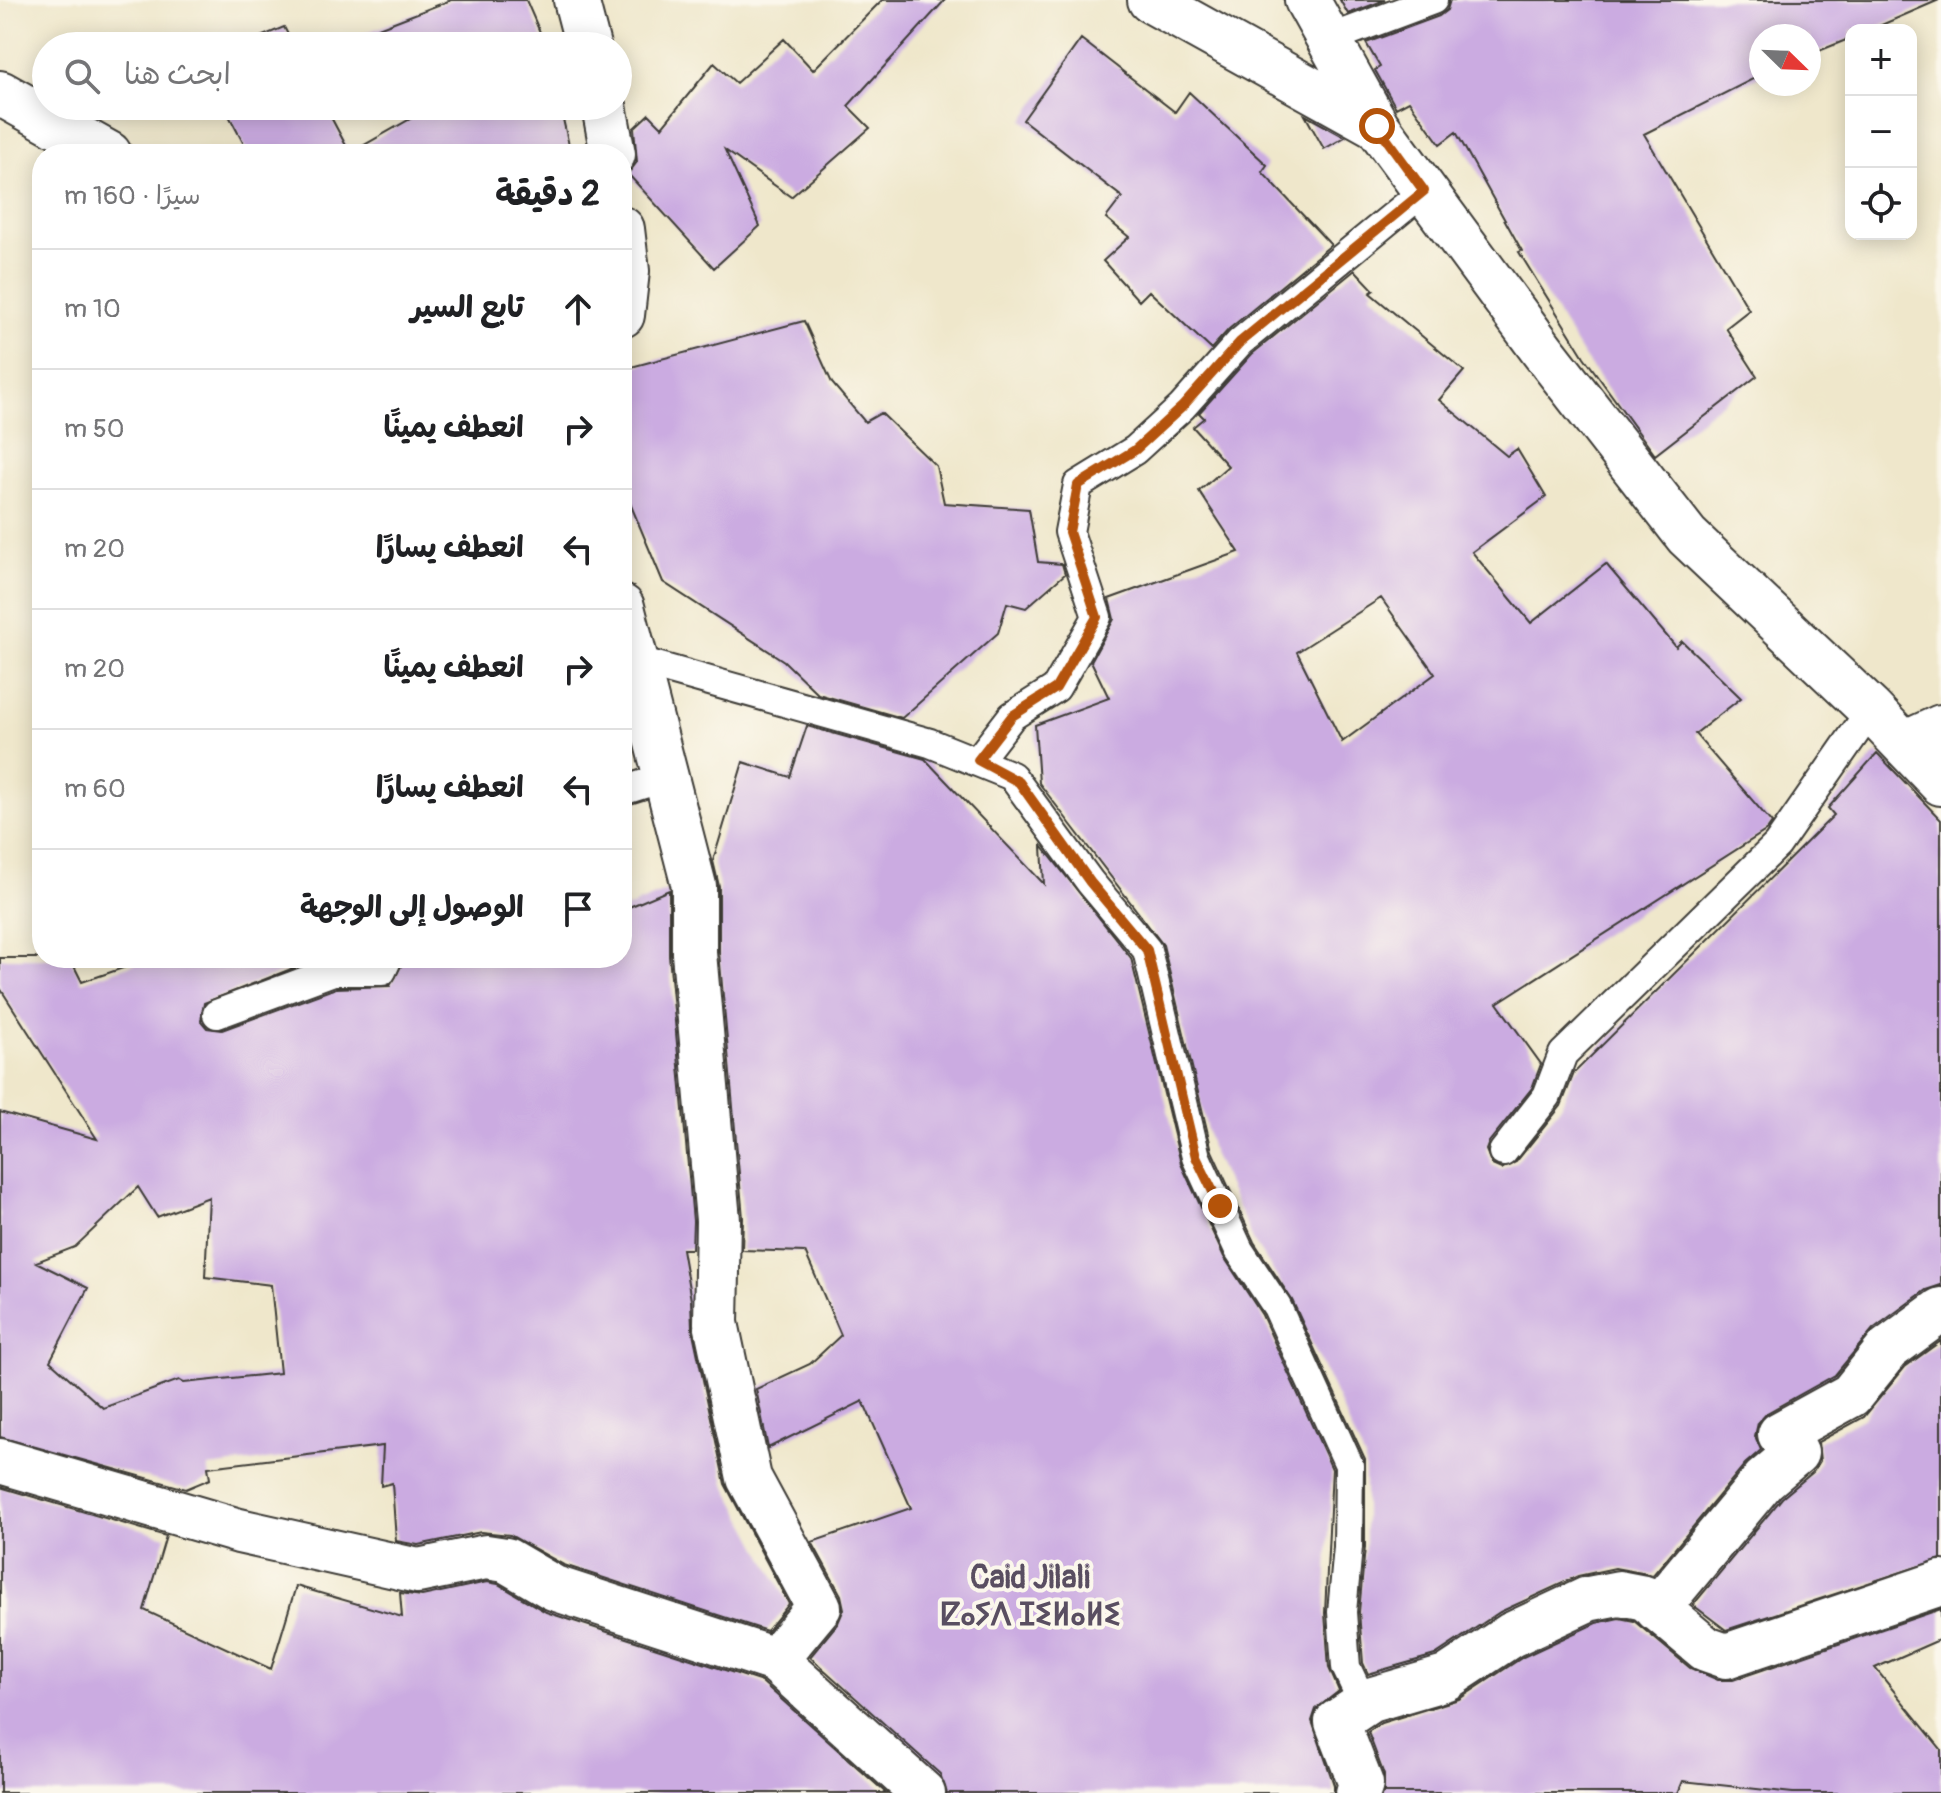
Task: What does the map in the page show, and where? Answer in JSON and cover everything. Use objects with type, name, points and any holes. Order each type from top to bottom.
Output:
[{"type":"street","points":[[576,0],[584,32]]},
{"type":"street","points":[[1150,0],[1377,126]]},
{"type":"street","points":[[1307,0],[1377,126],[1543,351],[1687,536],[1871,710],[1923,735],[1941,783]]},
{"type":"street","points":[[0,93],[32,111]]},
{"type":"street","points":[[48,120],[91,144]]},
{"type":"street","points":[[607,120],[611,144]]},
{"type":"street","points":[[632,648],[694,886],[694,953],[718,1220],[716,1323],[749,1478],[819,1607],[775,1660]]},
{"type":"street","points":[[1657,1609],[1764,1480],[1796,1453],[1780,1434],[1851,1395],[1888,1349],[1941,1310]]},
{"type":"street","points":[[0,1461],[239,1531],[418,1571],[486,1557],[506,1560],[554,1588],[775,1660],[923,1793]]},
{"type":"street","points":[[1358,1793],[1361,1784],[1337,1722],[1370,1700],[1446,1678],[1511,1635],[1588,1599],[1619,1593],[1645,1598],[1706,1649],[1726,1656],[1941,1583]]},
{"type":"lane","points":[[1329,39],[1433,0]]},
{"type":"lane","points":[[978,760],[1012,716],[1056,688],[1097,617],[1069,532],[1078,485],[1135,450],[1182,407],[1240,342],[1424,191]]},
{"type":"lane","points":[[635,660],[818,710],[978,760],[1019,782],[1090,882],[1147,950],[1196,1157],[1239,1250],[1277,1307],[1349,1465],[1348,1547],[1342,1612],[1346,1667],[1355,1686],[1370,1700]]},
{"type":"lane","points":[[1503,1152],[1547,1096],[1563,1054],[1777,845],[1871,710]]},
{"type":"lane","points":[[632,788],[666,777]]},
{"type":"lane","points":[[217,1014],[333,971],[382,971],[383,968]]},
{"type":"building","points":[[451,0],[526,0],[540,32],[368,32]]},
{"type":"building","points":[[882,0],[945,0],[848,106],[870,128],[791,197],[725,150],[760,226],[714,268],[632,178],[632,169],[637,162],[634,128],[649,114],[662,127],[714,63],[736,83],[784,39],[813,70]]},
{"type":"building","points":[[1340,0],[1385,0],[1348,14]]},
{"type":"building","points":[[1450,0],[1939,0],[1884,24],[1845,24],[1845,40],[1821,50],[1821,24],[1749,24],[1749,81],[1644,134],[1749,310],[1726,328],[1757,376],[1655,455],[1584,357],[1519,252],[1522,251],[1456,132],[1440,144],[1409,101],[1396,108],[1375,70],[1380,67],[1366,43],[1439,16],[1447,10]]},
{"type":"building","points":[[1081,39],[1175,112],[1189,92],[1267,165],[1262,172],[1331,245],[1229,329],[1211,349],[1149,291],[1139,301],[1103,261],[1129,237],[1106,218],[1122,197],[1023,120]]},
{"type":"building","points":[[1305,115],[1345,137],[1324,149]]},
{"type":"building","points":[[231,120],[332,120],[345,144],[244,144]]},
{"type":"building","points":[[408,120],[563,120],[569,144],[366,144]]},
{"type":"building","points":[[1355,270],[1374,290],[1370,293],[1464,371],[1439,400],[1507,456],[1517,449],[1546,497],[1472,552],[1531,623],[1606,564],[1676,647],[1682,641],[1741,698],[1695,734],[1772,823],[1767,830],[1497,1003],[1541,1064],[1532,1088],[1489,1142],[1486,1150],[1492,1165],[1501,1169],[1516,1162],[1561,1106],[1574,1073],[1834,815],[1828,808],[1877,753],[1941,820],[1941,1285],[1926,1290],[1873,1329],[1835,1375],[1767,1413],[1758,1423],[1755,1436],[1761,1450],[1745,1464],[1653,1575],[1615,1568],[1578,1576],[1500,1612],[1435,1655],[1368,1674],[1363,1663],[1359,1612],[1365,1547],[1365,1459],[1292,1300],[1254,1242],[1212,1151],[1163,945],[1039,783],[1035,725],[1109,698],[1091,661],[1114,619],[1109,599],[1239,552],[1199,491],[1228,466],[1193,427],[1204,418],[1199,413],[1252,354]],"holes":[[[1381,598],[1435,674],[1342,742],[1297,652]]]},
{"type":"building","points":[[804,321],[832,383],[865,422],[881,413],[936,466],[944,503],[1029,509],[1038,562],[1062,564],[1065,574],[1026,608],[1007,603],[998,633],[902,718],[818,694],[784,661],[663,582],[632,508],[632,367]]},
{"type":"building","points":[[807,726],[925,759],[1044,884],[1042,846],[1131,958],[1181,1164],[1224,1257],[1262,1315],[1332,1469],[1325,1613],[1329,1668],[1339,1691],[1316,1709],[1312,1721],[1334,1793],[947,1793],[940,1774],[810,1657],[838,1623],[844,1609],[841,1595],[812,1542],[911,1508],[863,1401],[768,1448],[756,1389],[810,1364],[841,1335],[805,1252],[742,1250],[743,1218],[719,952],[719,886],[713,861],[743,762],[790,777]]},
{"type":"building","points":[[669,890],[669,955],[693,1221],[692,1249],[682,1249],[691,1300],[692,1328],[725,1484],[789,1604],[767,1631],[564,1565],[510,1535],[481,1532],[418,1545],[396,1541],[392,1483],[381,1486],[383,1446],[208,1467],[210,1479],[186,1489],[0,1437],[0,1112],[97,1139],[0,988],[0,958],[32,958],[32,968],[75,968],[82,982],[123,968],[293,968],[204,1003],[201,1021],[207,1028],[222,1030],[336,988],[390,986],[400,968],[632,968],[632,906]],"holes":[[[138,1187],[157,1217],[209,1197],[205,1277],[271,1285],[280,1373],[184,1383],[179,1380],[103,1408],[50,1361],[88,1288],[36,1262],[75,1247]]]},
{"type":"building","points":[[1941,1341],[1941,1559],[1726,1630],[1693,1605],[1782,1498],[1813,1472],[1820,1461],[1818,1442],[1864,1417],[1905,1367]]},
{"type":"building","points":[[0,1487],[166,1536],[144,1610],[271,1669],[296,1586],[402,1617],[400,1593],[422,1596],[487,1582],[498,1584],[546,1612],[762,1682],[886,1793],[0,1793]]},
{"type":"building","points":[[1941,1609],[1941,1639],[1875,1668],[1941,1749],[1941,1793],[1793,1793],[1683,1781],[1678,1793],[1384,1793],[1384,1775],[1368,1732],[1381,1723],[1459,1699],[1523,1657],[1596,1623],[1619,1618],[1634,1621],[1690,1668],[1718,1680],[1733,1680]]},
{"type":"district","name":"Caid Jilali ⵇⴰⵢⴷ ⵊⵉⵍⴰⵍⵉ","points":[[1030,1596]]},
{"type":"route","points":[[1220,1206],[1196,1157],[1147,950],[1090,882],[1019,782],[978,760],[1012,716],[1056,688],[1097,617],[1069,532],[1078,485],[1135,450],[1182,407],[1240,342],[1365,236],[1424,191],[1377,126]]}]
